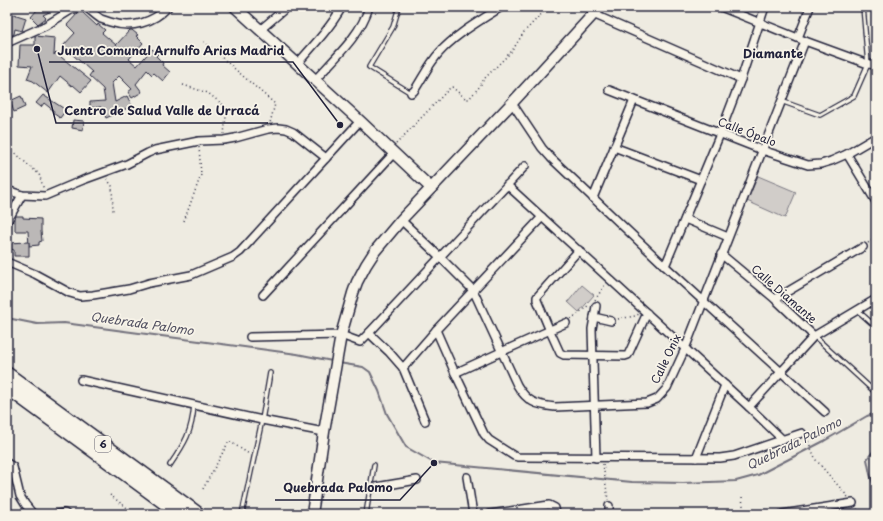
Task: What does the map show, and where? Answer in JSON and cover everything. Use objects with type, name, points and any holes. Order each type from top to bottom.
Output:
[{"type":"highway","name":"6","points":[[7,374],[198,514]]},
{"type":"highway","name":"6","points":[[7,387],[180,514]]},
{"type":"street","points":[[7,43],[45,26],[71,10],[82,7]]},
{"type":"street","points":[[86,7],[101,19],[131,26],[145,22],[163,9]]},
{"type":"street","points":[[234,7],[360,121],[431,188]]},
{"type":"street","points":[[260,30],[288,7]]},
{"type":"street","points":[[297,64],[320,38],[342,7]]},
{"type":"street","points":[[315,80],[344,48],[368,13],[369,7]]},
{"type":"street","points":[[411,93],[414,92],[436,57],[443,49],[462,33],[501,7]]},
{"type":"street","points":[[721,7],[802,40],[868,64],[876,65]]},
{"type":"street","points":[[665,266],[742,79],[765,7]]},
{"type":"street","name":"Calle Onix","points":[[401,220],[473,290],[522,394],[531,401],[541,406],[555,407],[647,403],[657,399],[667,388],[685,349],[781,101],[802,40],[810,7]]},
{"type":"street","points":[[312,514],[324,432],[341,335],[353,293],[361,274],[375,251],[401,220],[512,103],[596,11],[742,79]]},
{"type":"street","name":"Calle Ópalo","points":[[609,90],[762,150],[808,165],[821,164],[830,161],[847,154],[876,137]]},
{"type":"street","points":[[593,198],[634,100]]},
{"type":"street","points":[[512,103],[542,148],[551,158],[665,266],[825,412]]},
{"type":"street","points":[[7,262],[35,274],[76,296],[112,292],[191,275],[233,257],[244,248],[360,121]]},
{"type":"street","points":[[7,190],[22,195],[45,196],[127,164],[155,150],[199,141],[235,138],[268,129],[278,128],[294,132],[326,158]]},
{"type":"street","points":[[614,147],[701,180]]},
{"type":"street","points":[[263,295],[392,151]]},
{"type":"street","points":[[847,154],[876,202]]},
{"type":"street","points":[[250,337],[341,335],[360,342],[525,166]]},
{"type":"street","points":[[507,185],[750,407],[783,440]]},
{"type":"street","points":[[7,222],[22,195]]},
{"type":"street","points":[[403,368],[436,330],[542,217]]},
{"type":"street","points":[[685,219],[728,237]]},
{"type":"street","points":[[775,299],[863,246]]},
{"type":"street","points":[[579,250],[537,297],[550,331],[562,355],[628,355],[645,312]]},
{"type":"street","name":"Calle Diamante","points":[[721,254],[775,299],[814,336],[876,299]]},
{"type":"street","points":[[596,306],[592,328],[594,406],[599,458]]},
{"type":"street","points":[[594,317],[611,321]]},
{"type":"street","points":[[455,373],[566,323]]},
{"type":"street","points":[[436,330],[486,438],[518,457],[720,458],[734,456],[802,433]]},
{"type":"street","points":[[369,333],[403,368],[425,421]]},
{"type":"street","points":[[750,407],[814,336]]},
{"type":"street","points":[[81,380],[262,420],[324,432]]},
{"type":"street","points":[[696,458],[725,385]]},
{"type":"street","points":[[7,463],[13,467],[20,496],[32,514]]},
{"type":"street","points":[[467,476],[473,514]]},
{"type":"street","points":[[370,488],[417,480]]},
{"type":"street","points":[[782,514],[853,503]]},
{"type":"street","points":[[490,514],[549,505],[555,508],[556,514]]},
{"type":"street","points":[[609,506],[610,514]]},
{"type":"street","points":[[58,514],[66,514]]},
{"type":"lane","points":[[399,7],[393,27],[369,67],[411,93]]},
{"type":"lane","points":[[781,101],[820,115],[854,96],[868,64],[863,7]]},
{"type":"lane","points":[[857,310],[876,327]]},
{"type":"lane","points":[[814,336],[876,393]]},
{"type":"lane","points":[[242,514],[262,420],[270,373]]},
{"type":"lane","points":[[170,465],[189,434],[194,405]]},
{"type":"lane","points":[[366,514],[374,465]]},
{"type":"path","points":[[392,151],[450,88],[452,87],[466,99],[469,99],[484,79],[512,51],[524,32],[548,7]]},
{"type":"path","points":[[204,42],[275,104],[268,129]]},
{"type":"path","points":[[183,86],[208,93],[227,108],[224,140]]},
{"type":"path","points":[[184,221],[201,176],[199,141]]},
{"type":"path","points":[[7,145],[39,174],[45,196]]},
{"type":"path","points":[[102,173],[112,186],[113,211]]},
{"type":"path","points":[[863,246],[876,238]]},
{"type":"path","points":[[566,323],[595,300],[609,278]]},
{"type":"path","points":[[611,321],[635,316],[645,312]]},
{"type":"path","points":[[203,489],[229,441],[254,458]]},
{"type":"path","points":[[808,441],[816,460],[861,514]]},
{"type":"path","points":[[599,458],[609,506]]},
{"type":"path","points":[[110,496],[135,514]]},
{"type":"path","points":[[742,497],[744,514]]},
{"type":"shaded area","points":[[758,176],[796,192],[785,218],[747,201]]},
{"type":"shaded area","points":[[582,285],[594,295],[579,312],[568,302]]},
{"type":"building","points":[[34,7],[60,7],[43,15],[46,18],[38,24],[31,17],[37,10]]},
{"type":"building","points":[[7,12],[26,18],[22,31],[15,29],[14,34],[7,38]]},
{"type":"building","points":[[82,12],[97,26],[98,24],[105,30],[102,33],[116,45],[130,30],[138,35],[136,36],[143,43],[129,59],[137,66],[152,49],[158,54],[156,56],[163,63],[162,65],[170,72],[163,81],[154,73],[152,75],[147,70],[136,84],[142,92],[132,98],[128,92],[132,89],[119,76],[112,83],[115,102],[127,96],[132,106],[106,118],[101,107],[90,108],[90,102],[105,101],[103,89],[89,76],[92,72],[63,46],[75,33],[67,25],[78,13]]},
{"type":"building","points":[[35,36],[55,38],[54,55],[56,53],[91,81],[81,92],[60,76],[48,93],[33,81],[27,79],[32,66],[19,65],[20,45],[35,45]]},
{"type":"building","points":[[43,95],[66,110],[60,118],[44,103],[41,107],[36,103]]},
{"type":"building","points":[[21,96],[25,107],[14,112],[10,101]]},
{"type":"building","points":[[73,120],[84,121],[83,130],[72,128]]},
{"type":"building","points":[[16,216],[41,219],[42,241],[39,242],[39,245],[29,246],[28,231],[15,231]]},
{"type":"building","points":[[29,242],[29,256],[14,256],[14,250],[7,248],[7,243]]},
{"type":"waterway","name":"Quebrada Palomo","points":[[7,318],[37,324],[64,323],[297,354],[332,361]]},
{"type":"waterway","name":"Quebrada Palomo","points":[[339,363],[363,367],[370,372],[379,391],[387,414],[406,447],[434,463],[632,482],[683,483],[736,481],[758,475],[824,441],[867,416],[876,413]]},
{"type":"waterway","points":[[876,448],[867,459],[876,493]]},
{"type":"place","name":"Centro de Salud Valle de Urracá","points":[[37,49]]},
{"type":"place","name":"Junta Comunal Arnulfo Arias Madrid","points":[[340,125]]},
{"type":"place","name":"Quebrada Palomo","points":[[434,463]]},
{"type":"district","name":"Diamante","points":[[773,54]]}]
